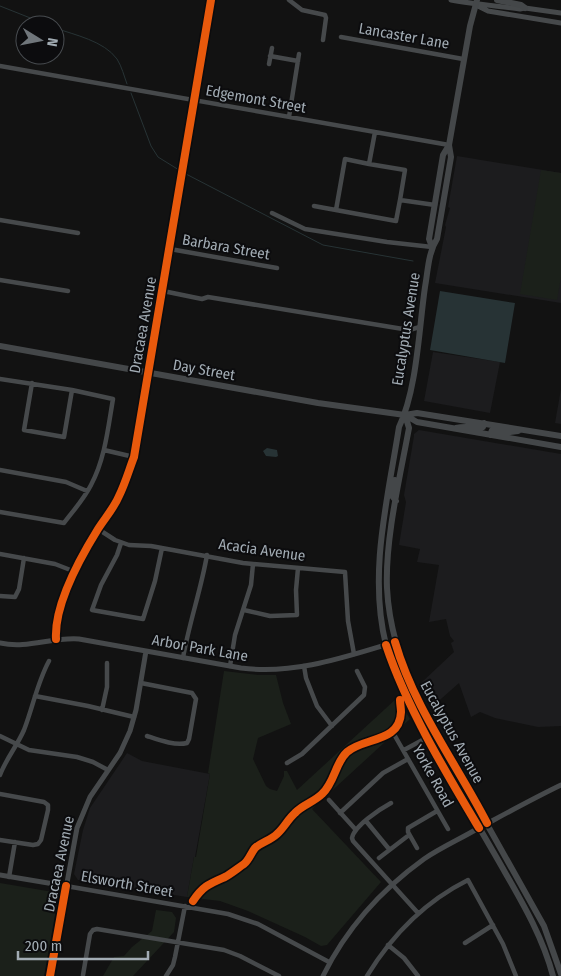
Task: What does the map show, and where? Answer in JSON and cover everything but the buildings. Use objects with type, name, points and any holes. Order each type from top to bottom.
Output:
[{"type":"main road","points":[[497,0],[521,5],[525,8]]},
{"type":"main road","name":"Eucalyptus Avenue","points":[[476,2],[463,59],[449,145],[451,157],[437,239],[432,247],[414,371],[405,415],[399,427],[380,545],[379,582],[386,645],[396,676],[537,930],[553,976]]},
{"type":"main road","name":"Eucalyptus Avenue","points":[[432,247],[429,239],[443,155],[449,145]]},
{"type":"main road","name":"Day Street","points":[[0,346],[318,403],[405,415],[418,413],[561,436]]},
{"type":"main road","name":"Eucalyptus Avenue","points":[[405,415],[409,428],[388,552],[387,588],[395,642],[405,672],[437,735],[544,926],[561,974]]},
{"type":"main road","name":"Day Street","points":[[405,415],[417,422],[561,447]]},
{"type":"main road","points":[[455,429],[466,426],[480,428],[483,427],[484,423]]},
{"type":"main road","points":[[490,435],[492,430],[510,432],[524,430]]},
{"type":"main road","points":[[394,457],[396,474],[392,496],[396,501]]},
{"type":"main road","points":[[386,507],[389,517],[386,538],[388,552]]},
{"type":"main road","points":[[408,700],[414,704],[430,730],[437,735]]},
{"type":"main road","points":[[428,736],[434,737],[444,754],[448,754]]},
{"type":"street","name":"Dracaea Avenue","points":[[56,639],[55,633],[63,598],[73,571],[119,497],[134,456],[211,0]]},
{"type":"street","points":[[289,0],[302,10],[325,15],[322,40]]},
{"type":"street","points":[[451,0],[561,13]]},
{"type":"street","points":[[476,2],[488,11],[561,23]]},
{"type":"street","name":"Lancaster Lane","points":[[340,37],[463,59]]},
{"type":"street","points":[[269,64],[272,48]]},
{"type":"street","points":[[289,117],[299,54]]},
{"type":"street","points":[[270,56],[298,61]]},
{"type":"street","name":"Edgemont Street","points":[[0,66],[449,145]]},
{"type":"street","points":[[369,164],[375,132]]},
{"type":"street","points":[[314,206],[396,221],[405,170],[345,159],[336,210]]},
{"type":"street","points":[[400,200],[435,205]]},
{"type":"street","points":[[272,213],[305,229],[432,247]]},
{"type":"street","points":[[0,220],[78,233]]},
{"type":"street","name":"Barbara Street","points":[[170,250],[277,268]]},
{"type":"street","points":[[0,280],[68,291]]},
{"type":"street","points":[[163,291],[409,330],[420,327]]},
{"type":"street","points":[[0,379],[72,390],[113,399],[104,450],[98,469],[87,491],[64,523],[0,512]]},
{"type":"street","points":[[32,383],[24,430],[48,435],[64,437],[72,390]]},
{"type":"street","points":[[104,450],[134,456]]},
{"type":"street","points":[[0,470],[66,482],[87,491]]},
{"type":"street","name":"Acacia Avenue","points":[[98,528],[121,543],[207,555],[236,562],[345,572],[347,609],[354,654]]},
{"type":"street","points":[[121,543],[101,585],[92,610],[142,619],[155,580],[162,548]]},
{"type":"street","points":[[0,554],[55,564],[73,571]]},
{"type":"street","points":[[183,658],[189,625],[207,555]]},
{"type":"street","points":[[0,596],[12,598],[18,593],[24,558]]},
{"type":"street","points":[[230,666],[235,635],[251,585],[253,564]]},
{"type":"street","points":[[244,610],[270,616],[297,615],[296,590],[298,568]]},
{"type":"street","name":"Arbor Park Lane","points":[[0,643],[29,645],[56,639],[79,639],[262,670],[304,666],[395,642]]},
{"type":"street","name":"Dracaea Avenue","points":[[50,976],[79,820],[90,797],[125,744],[134,717],[146,651]]},
{"type":"street","points":[[0,775],[23,732],[40,676],[49,661]]},
{"type":"street","points":[[102,710],[107,687],[107,663]]},
{"type":"street","points":[[304,666],[306,678],[316,706],[332,726]]},
{"type":"street","points":[[287,763],[302,754],[364,695],[365,687],[357,671]]},
{"type":"street","points":[[141,683],[192,693],[196,699],[187,743],[173,743],[147,736]]},
{"type":"street","points":[[35,696],[134,717]]},
{"type":"street","points":[[0,736],[16,745],[36,752],[77,757],[108,770]]},
{"type":"street","name":"Yorke Road","points":[[395,736],[448,829]]},
{"type":"street","points":[[404,750],[428,736]]},
{"type":"street","points":[[340,813],[383,773],[408,758]]},
{"type":"street","points":[[322,976],[329,962],[372,904],[425,859],[487,823],[561,785]]},
{"type":"street","points":[[0,794],[40,801],[48,805],[41,840],[38,844],[33,845],[0,840]]},
{"type":"street","points":[[329,800],[356,830]]},
{"type":"street","points":[[391,803],[356,830],[352,835],[353,841],[418,913]]},
{"type":"street","points":[[417,848],[407,830],[408,828],[437,810]]},
{"type":"street","points":[[366,822],[389,849]]},
{"type":"street","points":[[379,858],[409,834]]},
{"type":"street","points":[[9,877],[15,842]]},
{"type":"street","name":"Elsworth Street","points":[[0,875],[224,913],[258,924],[329,962]]},
{"type":"street","points":[[367,976],[388,945],[418,913],[436,899],[468,880],[509,957],[516,976]]},
{"type":"street","points":[[166,976],[173,965],[185,906]]},
{"type":"street","points":[[465,943],[493,925]]},
{"type":"street","points":[[83,975],[90,934],[96,928],[231,952],[279,976]]},
{"type":"street","points":[[388,945],[404,958],[418,976]]},
{"type":"shaded area","points":[[457,156],[561,173],[561,303],[435,283],[445,225],[450,208],[448,207]]},
{"type":"shaded area","points":[[541,170],[561,173],[561,277],[557,300],[520,294]]},
{"type":"shaded area","points":[[440,291],[515,303],[505,363],[430,350]]},
{"type":"shaded area","points":[[433,352],[500,362],[490,413],[424,401]]},
{"type":"shaded area","points":[[561,389],[561,424],[555,423]]},
{"type":"shaded area","points":[[419,430],[561,454],[561,726],[538,727],[495,718],[480,712],[471,717],[459,683],[433,706],[421,683],[454,652],[451,643],[454,641],[450,636],[446,619],[429,622],[439,565],[417,562],[420,549],[399,545],[406,502],[404,495],[414,434]]},
{"type":"shaded area","points":[[267,448],[277,450],[278,456],[266,456],[263,451]]},
{"type":"shaded area","points":[[224,671],[276,675],[283,703],[291,724],[258,738],[253,759],[266,786],[277,791],[284,776],[284,771],[287,771],[297,790],[397,698],[410,719],[312,809],[381,882],[327,945],[321,946],[248,911],[220,901],[187,897],[210,774],[208,773]]},
{"type":"shaded area","points":[[127,753],[142,761],[210,774],[187,897],[78,880],[74,874],[83,830],[90,808]]},
{"type":"shaded area","points":[[0,883],[59,893],[44,976],[0,976]]},
{"type":"shaded area","points":[[156,910],[172,912],[176,918],[174,932],[133,976],[103,976],[114,957],[124,956],[152,931]]},
{"type":"waterway","points":[[0,6],[23,15]]},
{"type":"waterway","points":[[65,31],[89,39],[111,53],[119,62],[127,84]]},
{"type":"waterway","points":[[131,93],[151,146],[158,157],[179,170]]},
{"type":"waterway","points":[[186,174],[323,245],[413,261]]},
{"type":"cycle path","points":[[56,639],[59,611],[76,567],[117,500],[134,457],[211,0]]},
{"type":"cycle path","points":[[395,642],[403,666],[424,712],[487,823]]},
{"type":"cycle path","points":[[386,645],[416,716],[440,762],[479,828]]},
{"type":"cycle path","points":[[193,901],[207,886],[244,864],[255,848],[275,836],[298,810],[322,794],[330,784],[343,756],[347,752],[354,747],[380,738],[395,729],[401,712],[400,700]]},
{"type":"cycle path","points":[[50,976],[66,886]]}]
